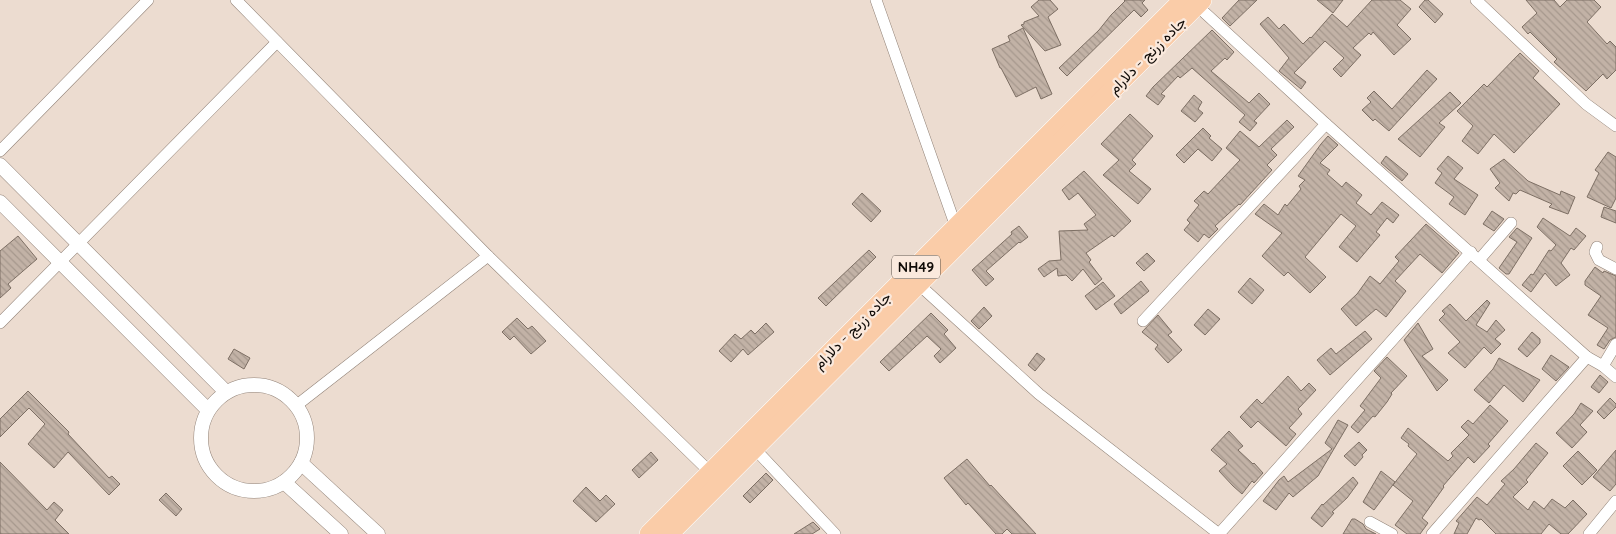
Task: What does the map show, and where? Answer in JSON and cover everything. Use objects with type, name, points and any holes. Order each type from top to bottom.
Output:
[{"type":"highway","name":"جاده زرنج - دلارام","points":[[669,534],[754,448],[913,279],[956,227],[1193,1]]},
{"type":"highway","name":"جاده زرنج - دلارام","points":[[649,534],[710,472],[913,279],[1193,1]]},
{"type":"street","points":[[0,151],[148,0]]},
{"type":"street","points":[[236,0],[488,256],[710,472]]},
{"type":"street","points":[[876,0],[956,227]]},
{"type":"street","points":[[1476,0],[1586,104],[1616,126]]},
{"type":"street","points":[[1193,1],[1326,124],[1587,356],[1616,376]]},
{"type":"street","points":[[0,323],[277,42]]},
{"type":"street","points":[[1143,320],[1326,124]]},
{"type":"street","points":[[0,165],[226,392]]},
{"type":"street","points":[[0,202],[208,410]]},
{"type":"street","points":[[913,279],[1040,394],[1219,534],[1475,256],[1511,223]]},
{"type":"street","points":[[1597,247],[1596,252],[1600,260],[1616,269]]},
{"type":"street","points":[[297,405],[488,256]]},
{"type":"street","points":[[1604,366],[1616,344]]},
{"type":"street","points":[[1432,534],[1587,356]]},
{"type":"street","points":[[251,384],[277,389],[297,405],[308,428],[306,454],[293,477],[270,490],[244,492],[221,481],[205,461],[200,435],[208,410],[226,392],[251,384]]},
{"type":"street","points":[[754,448],[835,534]]},
{"type":"street","points":[[301,463],[378,534]]},
{"type":"street","points":[[284,482],[341,534]]},
{"type":"street","points":[[1589,534],[1616,500]]},
{"type":"street","points":[[1370,522],[1392,534]]},
{"type":"building","points":[[1039,0],[1050,0],[1058,9],[1048,17],[1061,45],[1045,51],[1021,25],[1039,16],[1031,7]]},
{"type":"building","points":[[1124,0],[1145,0],[1142,3],[1148,10],[1141,17],[1134,10],[1067,76],[1059,68],[1099,30]]},
{"type":"building","points":[[1239,0],[1257,0],[1230,26],[1222,18]]},
{"type":"building","points":[[1317,0],[1343,0],[1333,13]]},
{"type":"building","points":[[1372,0],[1400,0],[1411,9],[1397,25],[1411,39],[1394,55],[1373,32],[1371,35],[1369,33],[1353,48],[1361,55],[1341,77],[1333,69],[1344,58],[1325,41],[1294,73],[1306,82],[1301,89],[1279,71],[1289,58],[1260,24],[1268,17],[1279,29],[1284,24],[1303,44],[1311,38],[1332,14],[1347,27]]},
{"type":"building","points":[[1425,0],[1428,0],[1443,14],[1435,23],[1419,7]]},
{"type":"building","points":[[1526,0],[1554,0],[1560,7],[1567,0],[1594,0],[1601,7],[1587,22],[1607,44],[1610,41],[1616,47],[1616,70],[1607,79],[1603,74],[1586,91],[1554,62],[1557,59],[1530,32],[1528,34],[1522,27],[1537,13]]},
{"type":"building","points":[[1023,28],[1052,94],[1041,99],[1036,87],[1016,97],[992,49],[1010,41],[1008,36]]},
{"type":"building","points":[[1212,30],[1234,52],[1227,60],[1225,58],[1211,71],[1249,103],[1259,93],[1270,104],[1254,121],[1257,123],[1250,131],[1239,122],[1245,115],[1192,68],[1180,78],[1178,76],[1161,94],[1165,96],[1158,105],[1146,96]]},
{"type":"building","points":[[1520,53],[1539,71],[1533,78],[1560,104],[1514,153],[1494,134],[1478,154],[1462,141],[1473,126],[1457,111],[1484,84],[1487,87]]},
{"type":"building","points":[[1427,70],[1437,79],[1389,131],[1375,119],[1373,121],[1362,110],[1371,102],[1367,98],[1374,91],[1392,109]]},
{"type":"building","points":[[1450,92],[1461,103],[1439,123],[1445,127],[1420,157],[1398,139]]},
{"type":"building","points":[[1194,95],[1202,102],[1198,109],[1203,113],[1195,122],[1181,111]]},
{"type":"building","points":[[1130,114],[1153,136],[1132,160],[1136,164],[1129,171],[1151,189],[1138,204],[1103,175],[1119,160],[1101,144]]},
{"type":"building","points":[[1287,120],[1294,127],[1271,149],[1277,155],[1267,165],[1272,170],[1240,205],[1215,226],[1218,229],[1209,238],[1204,234],[1198,242],[1184,230],[1190,223],[1187,220],[1199,205],[1194,201],[1204,191],[1208,194],[1240,160],[1226,148],[1240,131],[1259,147]]},
{"type":"building","points":[[1203,128],[1211,136],[1209,138],[1222,149],[1212,161],[1198,149],[1184,163],[1176,155]]},
{"type":"building","points":[[1328,136],[1338,145],[1320,163],[1330,170],[1327,174],[1342,187],[1346,182],[1362,195],[1356,203],[1371,215],[1382,202],[1399,215],[1393,223],[1387,218],[1376,232],[1380,235],[1357,262],[1339,247],[1356,226],[1341,214],[1305,257],[1326,277],[1310,293],[1288,272],[1284,276],[1262,256],[1282,233],[1255,214],[1264,204],[1278,215],[1285,204],[1287,206],[1301,189],[1299,186],[1305,180],[1298,176]]},
{"type":"building","points":[[1608,152],[1616,157],[1616,198],[1611,208],[1587,197],[1599,173],[1595,170]]},
{"type":"building","points":[[1386,156],[1408,174],[1402,181],[1381,163]]},
{"type":"building","points":[[1448,156],[1463,168],[1454,179],[1478,195],[1465,215],[1449,204],[1454,197],[1435,183],[1442,173],[1437,169]]},
{"type":"building","points":[[1504,159],[1528,181],[1560,195],[1561,191],[1575,197],[1568,214],[1549,207],[1552,204],[1520,190],[1516,194],[1513,193],[1509,201],[1495,188],[1500,183],[1490,169]]},
{"type":"building","points":[[1084,171],[1131,221],[1114,237],[1112,235],[1086,253],[1091,260],[1089,262],[1102,279],[1095,285],[1083,269],[1072,281],[1066,275],[1058,276],[1057,268],[1044,277],[1038,269],[1049,261],[1061,260],[1059,231],[1088,230],[1084,224],[1096,215],[1078,193],[1069,200],[1062,190]]},
{"type":"building","points":[[862,193],[881,211],[871,222],[852,204]]},
{"type":"building","points":[[1604,207],[1616,211],[1616,223],[1601,217]]},
{"type":"building","points":[[1492,211],[1504,219],[1494,231],[1483,224]]},
{"type":"building","points":[[1543,218],[1570,236],[1576,228],[1586,236],[1574,250],[1571,248],[1561,263],[1570,275],[1556,286],[1545,273],[1531,292],[1522,285],[1531,274],[1533,275],[1549,250],[1551,251],[1556,245],[1537,227]]},
{"type":"building","points":[[1426,224],[1459,253],[1442,273],[1420,254],[1395,281],[1406,291],[1386,317],[1376,309],[1356,326],[1341,309],[1357,294],[1370,276],[1380,284],[1399,261],[1395,257]]},
{"type":"building","points":[[1019,226],[1028,237],[1019,242],[986,271],[994,279],[986,286],[972,270]]},
{"type":"building","points":[[1517,228],[1532,238],[1509,274],[1506,274],[1499,268],[1517,242],[1509,237]]},
{"type":"building","points":[[18,236],[37,259],[8,284],[11,288],[0,298],[0,251]]},
{"type":"building","points":[[869,250],[876,257],[826,306],[818,298]]},
{"type":"building","points":[[1147,253],[1155,261],[1144,271],[1136,263]]},
{"type":"building","points":[[1595,267],[1603,273],[1604,271],[1616,276],[1616,337],[1610,340],[1604,349],[1597,345],[1608,328],[1588,315],[1601,296],[1585,285],[1585,281]]},
{"type":"building","points":[[1250,278],[1264,290],[1252,304],[1238,292]]},
{"type":"building","points":[[1141,281],[1149,291],[1121,314],[1114,304]]},
{"type":"building","points":[[1103,282],[1115,296],[1096,310],[1085,296]]},
{"type":"building","points":[[1487,300],[1490,303],[1476,325],[1487,332],[1496,320],[1505,330],[1495,339],[1501,344],[1491,354],[1484,347],[1465,368],[1448,353],[1460,342],[1439,320],[1445,314],[1442,311],[1450,304],[1466,321]]},
{"type":"building","points":[[984,307],[992,316],[979,329],[971,321]]},
{"type":"building","points":[[1208,309],[1220,319],[1205,335],[1194,325]]},
{"type":"building","points":[[931,313],[948,330],[944,334],[956,348],[940,363],[934,356],[941,349],[927,336],[889,371],[880,362]]},
{"type":"building","points":[[1158,315],[1172,332],[1168,335],[1182,350],[1168,363],[1155,349],[1158,345],[1142,332]]},
{"type":"building","points":[[517,318],[528,329],[532,326],[546,341],[531,354],[514,336],[510,340],[502,332]]},
{"type":"building","points":[[766,323],[774,332],[748,355],[743,349],[731,362],[719,351],[735,334],[741,339],[751,330],[755,334]]},
{"type":"building","points":[[1418,323],[1433,349],[1422,356],[1448,380],[1437,391],[1404,340]]},
{"type":"building","points":[[1365,331],[1372,339],[1330,375],[1317,360],[1331,348],[1336,354]]},
{"type":"building","points":[[1532,332],[1540,339],[1540,343],[1527,357],[1518,349]]},
{"type":"building","points":[[234,349],[250,358],[244,369],[228,359]]},
{"type":"building","points":[[1037,353],[1045,359],[1035,371],[1028,365]]},
{"type":"building","points":[[1551,355],[1569,367],[1556,381],[1542,369]]},
{"type":"building","points":[[1387,357],[1407,376],[1391,393],[1387,402],[1375,417],[1373,416],[1358,433],[1351,427],[1365,410],[1360,406],[1381,378],[1374,371]]},
{"type":"building","points":[[1499,358],[1540,380],[1523,402],[1504,385],[1489,403],[1474,390],[1493,369]]},
{"type":"building","points":[[1600,375],[1608,382],[1599,393],[1591,387]]},
{"type":"building","points":[[1288,376],[1301,391],[1309,383],[1316,390],[1298,409],[1302,414],[1289,428],[1296,434],[1286,446],[1258,421],[1251,428],[1240,417],[1257,399],[1262,404]]},
{"type":"building","points":[[28,391],[69,432],[68,434],[109,478],[112,476],[120,484],[109,495],[68,452],[54,468],[28,444],[45,424],[29,408],[0,437],[0,419]]},
{"type":"building","points":[[1610,398],[1616,404],[1616,407],[1604,419],[1597,412]]},
{"type":"building","points":[[1581,403],[1593,411],[1580,425],[1587,432],[1572,448],[1556,433],[1574,414]]},
{"type":"building","points":[[1490,405],[1508,421],[1488,444],[1490,446],[1474,463],[1468,457],[1443,486],[1422,518],[1428,523],[1420,534],[1407,534],[1395,525],[1413,501],[1393,485],[1417,454],[1401,438],[1408,428],[1448,461],[1453,456],[1451,453],[1469,435],[1461,427],[1468,420],[1473,424]]},
{"type":"building","points":[[1338,420],[1348,425],[1318,476],[1293,497],[1289,493],[1276,510],[1263,501],[1284,476],[1288,482],[1332,449],[1325,443]]},
{"type":"building","points":[[1229,431],[1243,446],[1238,450],[1263,473],[1254,483],[1252,481],[1242,494],[1219,471],[1227,464],[1211,450]]},
{"type":"building","points":[[1359,442],[1367,450],[1355,466],[1344,456]]},
{"type":"building","points":[[1536,443],[1548,453],[1526,480],[1528,482],[1513,497],[1528,510],[1534,501],[1544,509],[1552,499],[1565,508],[1573,500],[1587,514],[1568,534],[1561,534],[1549,524],[1541,534],[1496,534],[1481,519],[1476,518],[1467,534],[1454,534],[1459,523],[1456,521],[1477,497],[1487,505],[1505,484],[1501,481]]},
{"type":"building","points":[[1616,450],[1616,484],[1610,491],[1593,477]]},
{"type":"building","points":[[1578,451],[1597,470],[1582,485],[1563,466]]},
{"type":"building","points":[[651,452],[658,460],[639,478],[632,470]]},
{"type":"building","points":[[967,459],[1036,534],[1012,534],[1007,529],[1002,534],[996,534],[968,503],[966,505],[944,478]]},
{"type":"building","points":[[0,462],[47,510],[54,502],[63,510],[55,520],[69,534],[0,534]]},
{"type":"building","points":[[1381,471],[1395,482],[1374,510],[1363,502]]},
{"type":"building","points":[[766,473],[773,480],[750,503],[743,496]]},
{"type":"building","points":[[1353,477],[1358,483],[1347,498],[1332,512],[1334,513],[1322,527],[1311,518],[1322,504]]},
{"type":"building","points":[[586,487],[600,501],[606,495],[615,504],[596,522],[573,501]]},
{"type":"building","points":[[166,493],[182,509],[176,516],[159,500]]},
{"type":"building","points":[[1352,519],[1363,524],[1366,529],[1376,534],[1343,534]]},
{"type":"building","points":[[813,522],[820,529],[812,534],[794,534]]}]
